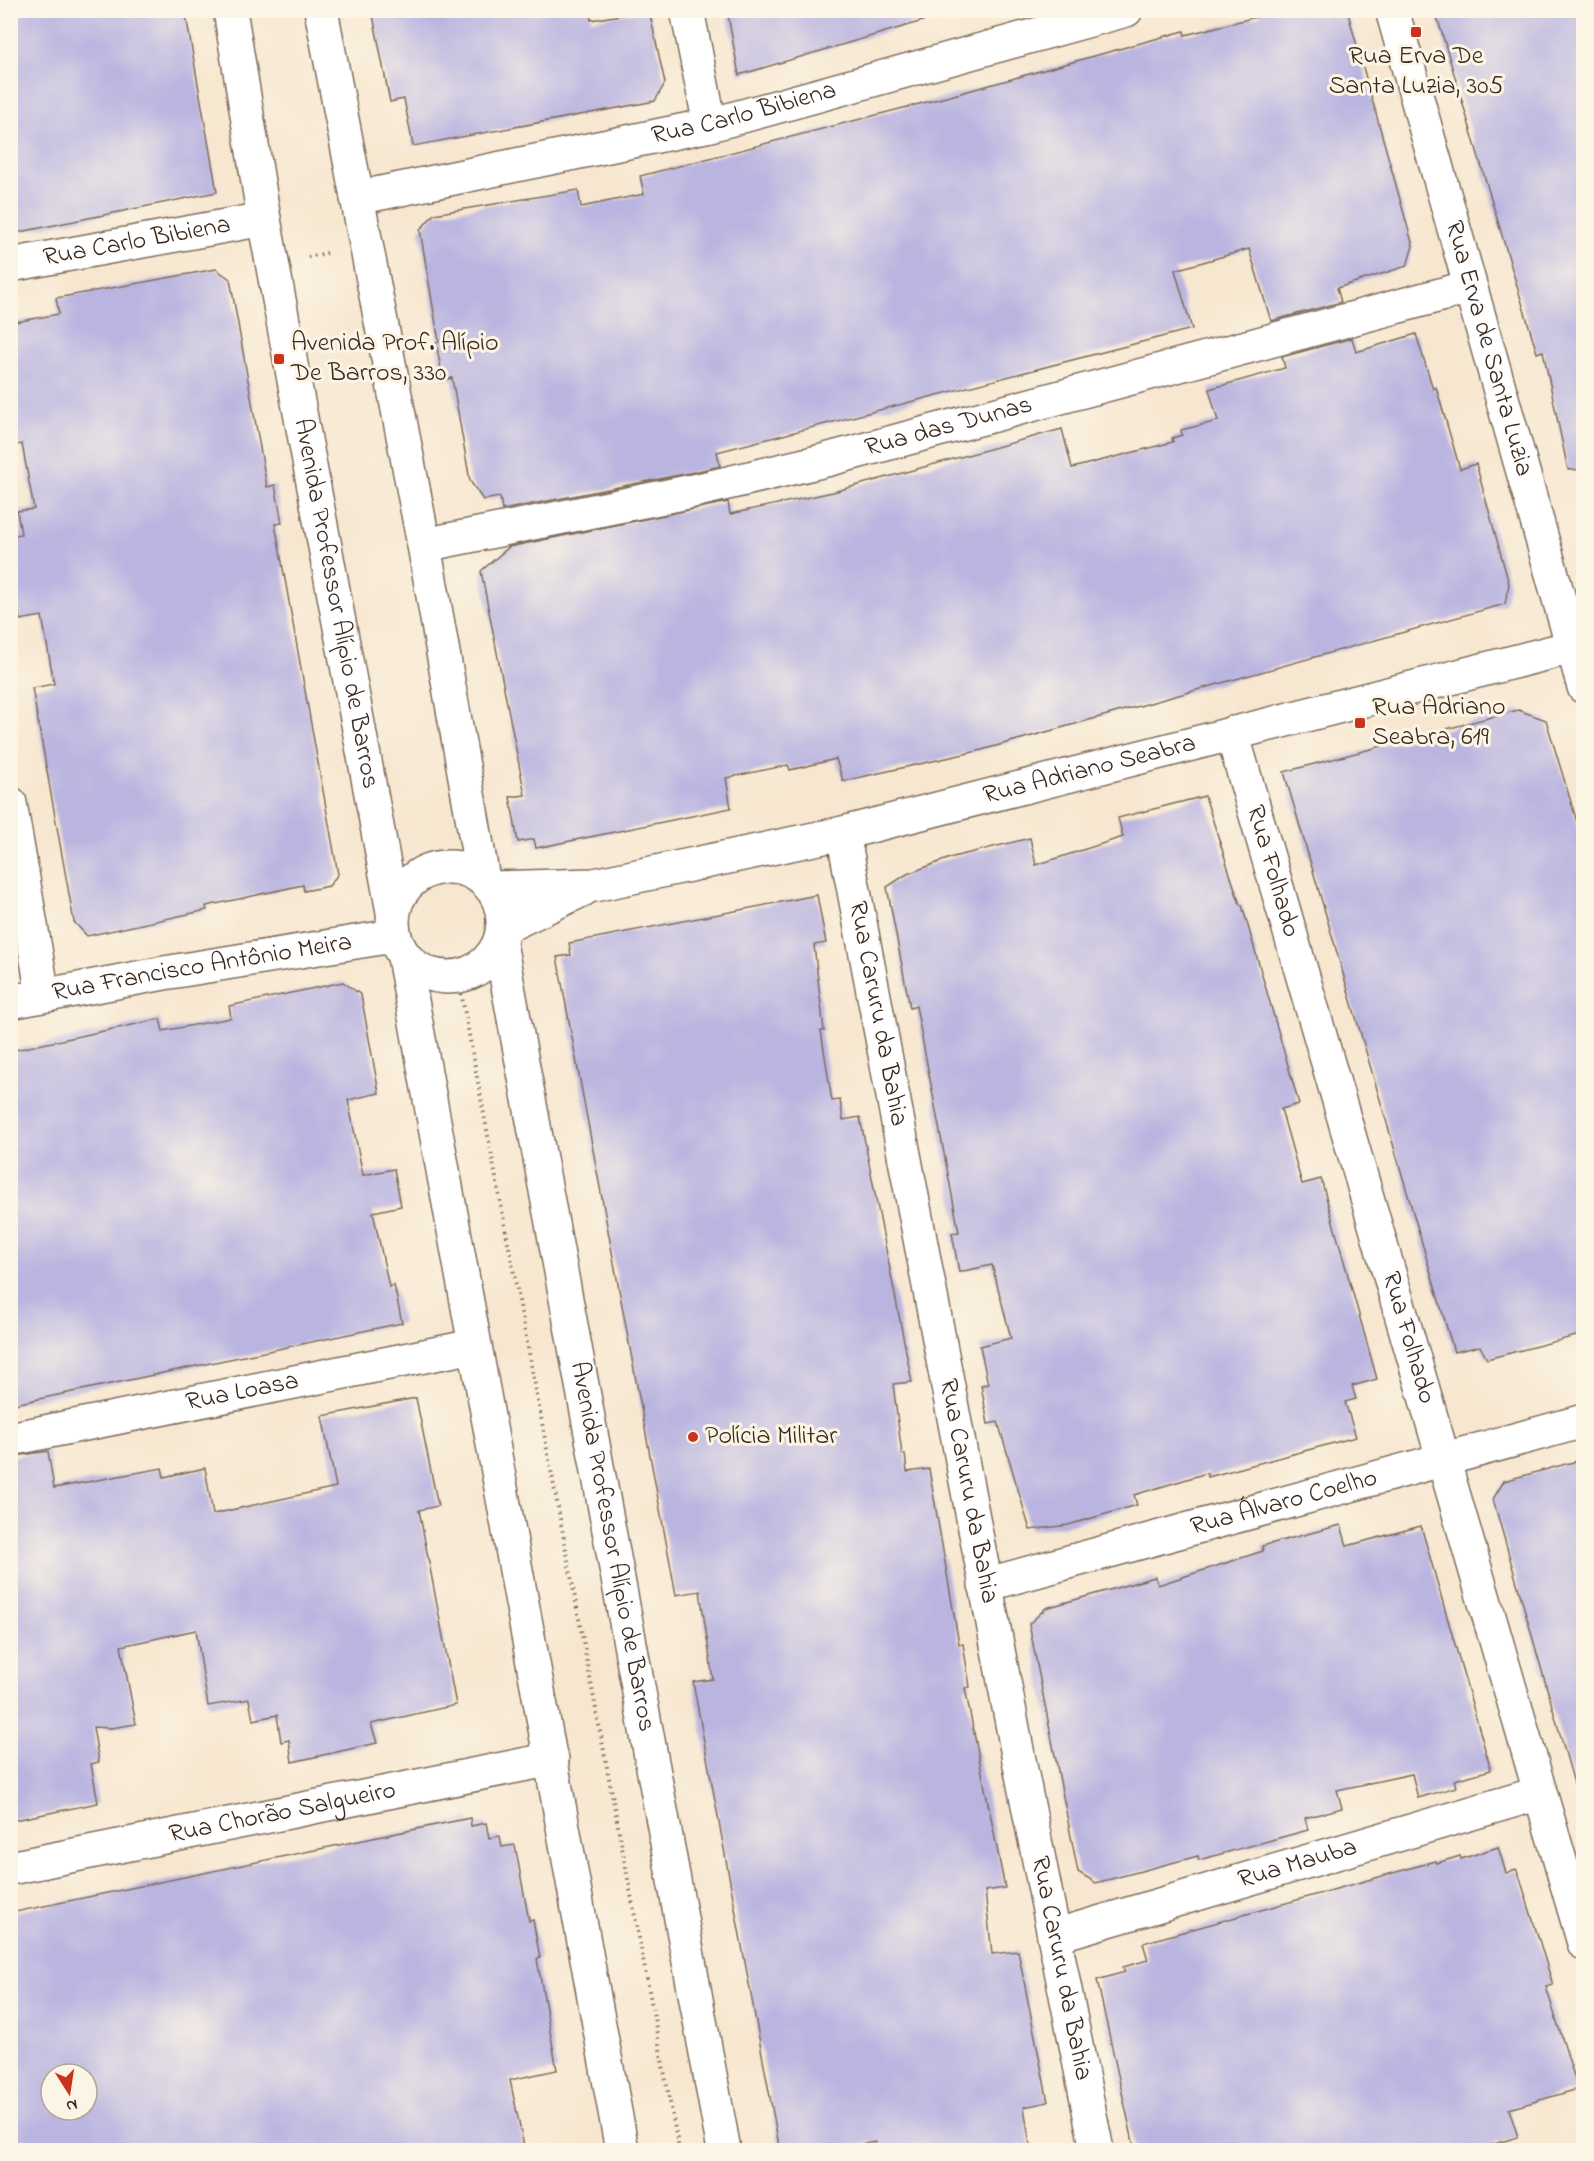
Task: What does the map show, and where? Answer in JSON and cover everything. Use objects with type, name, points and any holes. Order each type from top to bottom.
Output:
[{"type":"street","name":"Avenida Professor Alípio de Barros","points":[[230,10],[264,219],[552,1760],[622,2151]]},
{"type":"street","points":[[321,10],[488,884],[502,906],[502,935],[487,962],[468,975],[445,978],[422,972],[397,935],[400,894],[412,879],[429,870],[448,866],[466,869],[488,884],[594,885]]},
{"type":"street","points":[[687,10],[710,125]]},
{"type":"street","name":"Rua Carlo Bibiena","points":[[357,198],[710,125],[1126,10]]},
{"type":"street","name":"Rua Erva de Santa Luzia","points":[[1392,10],[1470,287],[1578,645],[1584,687]]},
{"type":"street","name":"Rua Carlo Bibiena","points":[[10,265],[264,219]]},
{"type":"street","name":"Rua das Dunas","points":[[424,545],[698,490],[826,460],[1470,287]]},
{"type":"street","name":"Rua Adriano Seabra","points":[[594,885],[843,833],[1578,645]]},
{"type":"street","name":"Rua Folhado","points":[[1232,733],[1584,1943]]},
{"type":"street","points":[[10,803],[44,995]]},
{"type":"street","name":"Rua Caruru da Bahia","points":[[843,833],[985,1585],[1097,2151]]},
{"type":"street","points":[[502,935],[594,885]]},
{"type":"street","name":"Rua Francisco Antônio Meira","points":[[10,1002],[397,935]]},
{"type":"street","name":"Avenida Professor Alípio de Barros","points":[[502,935],[724,2151]]},
{"type":"street","name":"Rua Loasa","points":[[10,1439],[474,1346]]},
{"type":"street","name":"Rua Álvaro Coelho","points":[[985,1585],[1584,1421]]},
{"type":"street","name":"Rua Chorão Salgueiro","points":[[10,1868],[552,1760]]},
{"type":"street","name":"Rua Mauba","points":[[1054,1936],[1540,1793]]},
{"type":"path","points":[[273,265],[366,244]]},
{"type":"path","points":[[458,976],[679,2151]]},
{"type":"building","points":[[10,10],[185,10],[217,192],[10,234]]},
{"type":"building","points":[[372,10],[590,10],[591,20],[649,10],[665,83],[655,101],[413,146],[404,99],[390,102]]},
{"type":"building","points":[[727,10],[921,10],[923,21],[739,75]]},
{"type":"building","points":[[1259,10],[1347,10],[1413,246],[1407,266],[1337,288],[1341,302],[1271,321],[1249,249],[1175,270],[1192,329],[717,452],[720,466],[694,472],[502,510],[500,497],[483,500],[470,481],[452,378],[443,380],[436,342],[439,342],[420,230],[434,214],[578,190],[581,207],[644,194],[640,176],[950,96],[1184,31],[1185,35],[1260,16]]},
{"type":"building","points":[[1435,10],[1584,10],[1584,469],[1568,470],[1543,351],[1537,353]]},
{"type":"building","points":[[216,269],[230,279],[267,487],[275,485],[282,523],[275,524],[338,874],[329,886],[304,891],[303,885],[206,906],[207,910],[87,936],[74,922],[32,688],[54,684],[42,616],[20,620],[10,566],[10,536],[21,534],[17,511],[34,509],[22,444],[10,446],[10,323],[59,314],[56,298]]},
{"type":"building","points":[[1416,334],[1433,389],[1436,387],[1460,469],[1476,464],[1509,584],[1505,604],[978,751],[843,781],[836,759],[790,770],[788,765],[726,778],[731,808],[536,848],[534,839],[518,842],[510,797],[525,795],[481,571],[509,547],[728,502],[730,514],[833,492],[1062,429],[1072,468],[1173,442],[1172,438],[1182,435],[1181,430],[1218,421],[1209,389],[1285,368],[1282,357],[1352,338],[1356,352]]},
{"type":"building","points":[[1518,710],[1546,720],[1584,845],[1584,1334],[1487,1359],[1480,1346],[1454,1352],[1284,772]]},
{"type":"building","points":[[1205,796],[1240,905],[1242,905],[1299,1104],[1281,1109],[1302,1184],[1321,1179],[1377,1379],[1352,1386],[1356,1399],[1345,1402],[1356,1437],[1208,1477],[1207,1473],[1134,1495],[1137,1505],[1068,1525],[1030,1530],[998,1422],[988,1424],[981,1385],[988,1384],[980,1346],[1011,1338],[992,1265],[959,1272],[952,1233],[959,1232],[916,1006],[910,1008],[887,887],[907,874],[953,857],[1030,838],[1036,865],[1123,837],[1118,818]]},
{"type":"building","points":[[817,895],[826,943],[814,945],[824,1031],[821,1031],[832,1101],[840,1100],[843,1120],[860,1117],[912,1382],[893,1384],[902,1454],[905,1454],[907,1472],[929,1469],[959,1644],[963,1644],[970,1687],[965,1688],[1005,1888],[985,1891],[992,1954],[1018,1951],[1048,2102],[1024,2107],[1031,2151],[876,2151],[875,2142],[821,2151],[780,2151],[693,1682],[713,1679],[700,1591],[676,1595],[557,957],[571,955],[569,943]]},
{"type":"building","points":[[343,982],[361,995],[379,1093],[348,1100],[363,1175],[394,1169],[401,1206],[373,1212],[389,1287],[394,1285],[402,1323],[10,1405],[10,1051],[160,1019],[163,1031],[231,1018],[229,1006]]},
{"type":"building","points":[[416,1398],[438,1506],[419,1510],[456,1705],[371,1724],[377,1743],[292,1762],[289,1740],[281,1742],[277,1715],[253,1720],[249,1699],[208,1706],[196,1630],[121,1646],[136,1724],[111,1728],[93,1727],[99,1762],[91,1764],[98,1803],[10,1821],[10,1457],[48,1451],[54,1488],[162,1468],[164,1477],[205,1468],[213,1514],[336,1487],[322,1416]]},
{"type":"building","points":[[1584,1459],[1584,1782],[1574,1783],[1493,1499],[1504,1481]]},
{"type":"building","points":[[1341,1525],[1347,1546],[1421,1526],[1491,1770],[1454,1780],[1456,1787],[1418,1798],[1412,1774],[1337,1790],[1342,1808],[1305,1818],[1308,1830],[1199,1860],[1198,1856],[1096,1883],[1078,1872],[1029,1624],[1046,1608],[1155,1577],[1158,1585],[1263,1551],[1262,1546]]},
{"type":"building","points":[[470,1818],[471,1826],[486,1823],[489,1838],[500,1836],[502,1847],[515,1845],[529,1921],[533,1920],[540,1958],[537,1959],[557,2070],[510,2080],[525,2151],[10,2151],[10,1913]]},
{"type":"building","points":[[1498,1847],[1506,1873],[1516,1869],[1519,1875],[1553,1985],[1546,1987],[1578,2089],[1509,2109],[1518,2137],[1470,2151],[1135,2151],[1097,1980],[1125,1972],[1123,1967],[1148,1960],[1143,1943],[1436,1861],[1437,1863],[1460,1856],[1461,1859]]},
{"type":"place","name":"Rua Erva De Santa Luzia, 305","points":[[1416,32]]},
{"type":"place","name":"Avenida Prof. Alípio De Barros, 330","points":[[279,359]]},
{"type":"place","name":"Rua Adriano Seabra, 619","points":[[1360,723]]},
{"type":"place","name":"Polícia Militar","points":[[693,1437]]}]
